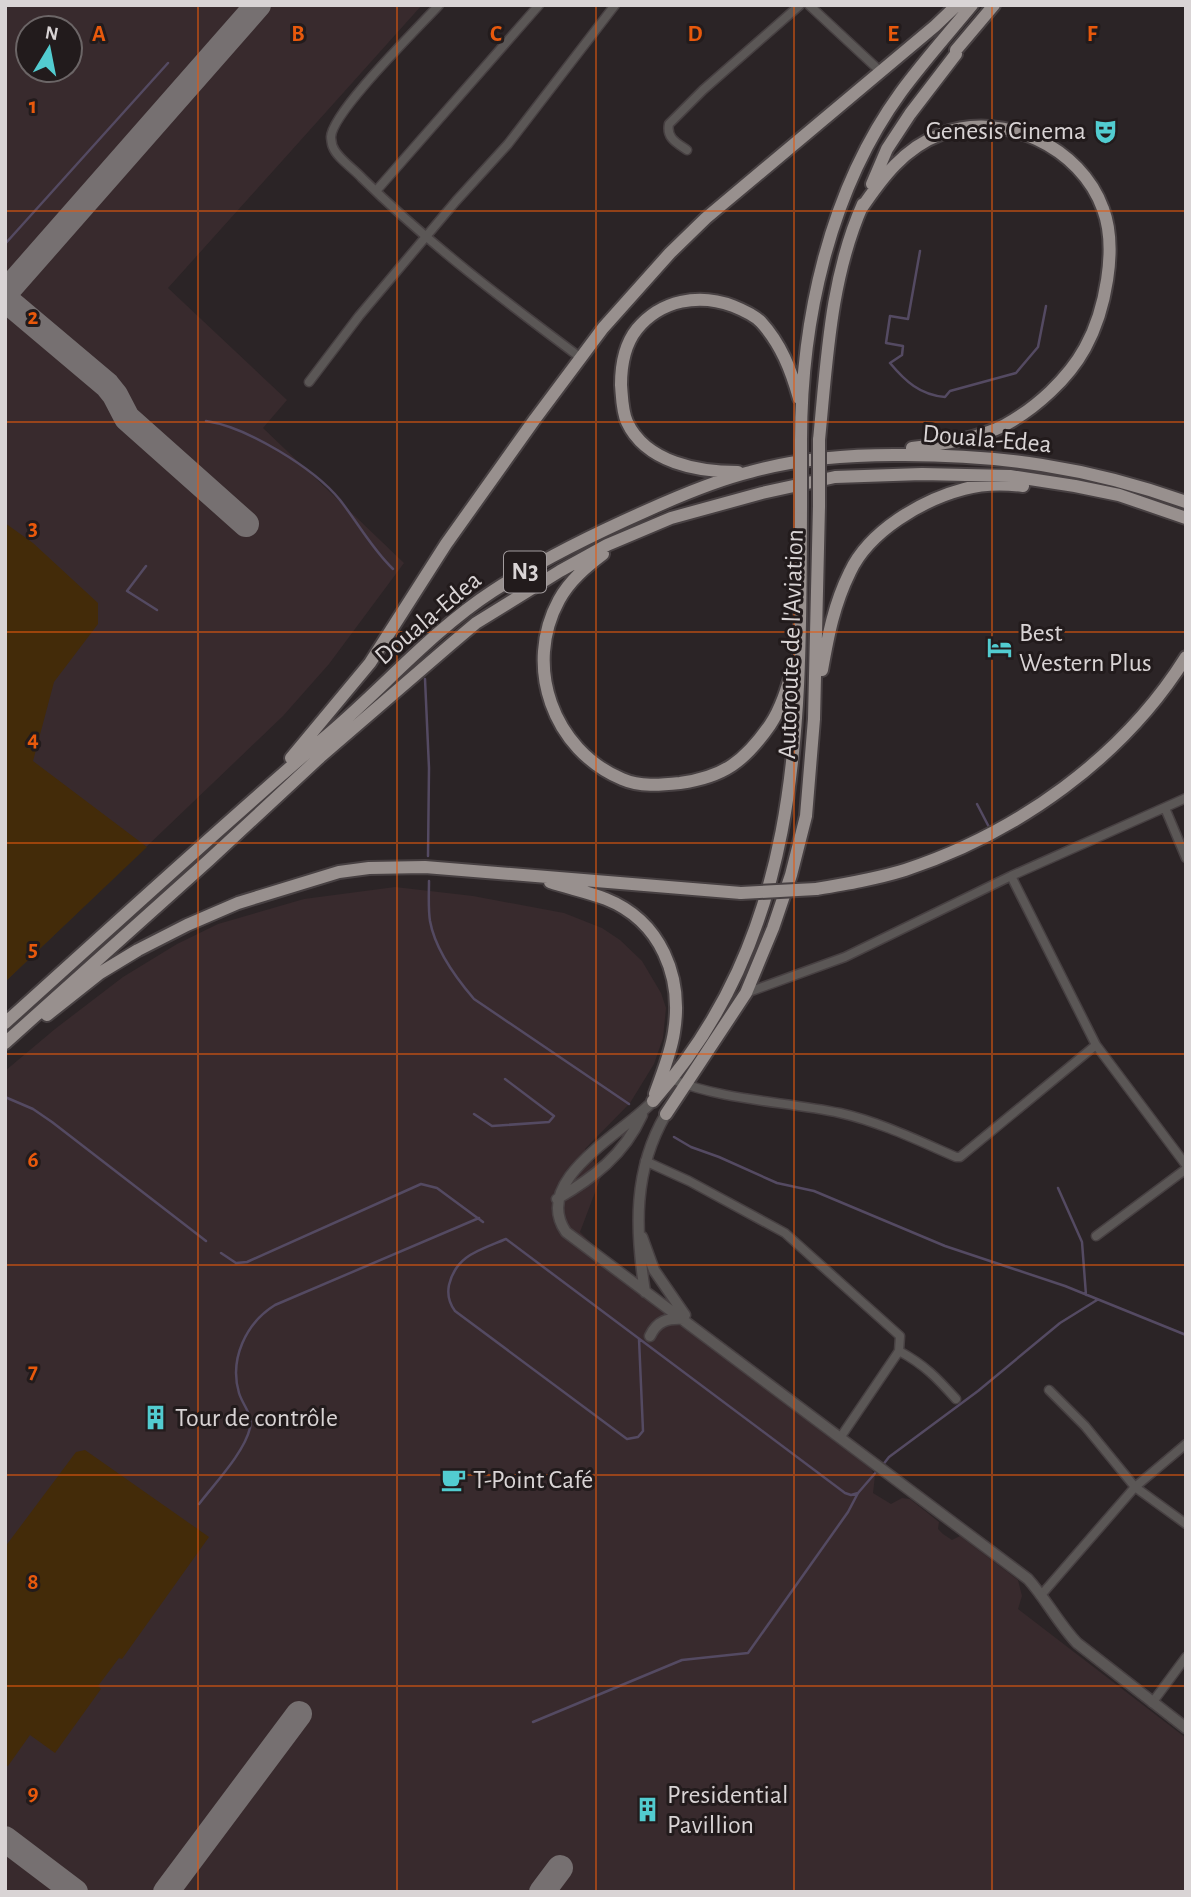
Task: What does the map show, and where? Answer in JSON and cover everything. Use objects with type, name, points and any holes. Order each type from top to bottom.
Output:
[{"type":"highway","points":[[267,786],[370,663],[446,544],[611,319],[670,253],[706,218],[957,5]]},
{"type":"highway","name":"Autoroute de l'Aviation","points":[[653,1101],[701,1037],[730,987],[761,915],[786,815],[800,648],[801,404],[809,320],[820,269],[852,182],[869,146],[900,94],[972,5]]},
{"type":"highway","name":"Autoroute de l'Aviation","points":[[666,1114],[746,993],[791,875],[806,816],[814,719],[819,440],[831,318],[840,269],[860,209],[887,149],[956,54],[956,50],[994,5]]},
{"type":"highway","points":[[860,209],[892,165],[917,146],[942,133],[975,127],[1001,128],[1031,137],[1062,153],[1087,177],[1104,210],[1110,253],[1106,285],[1085,348],[1057,385],[1033,406],[1004,425],[961,440],[870,454]]},
{"type":"highway","points":[[749,472],[702,470],[674,463],[652,450],[639,438],[627,422],[621,378],[625,352],[635,331],[653,313],[676,302],[705,298],[739,308],[760,321],[785,357],[801,404]]},
{"type":"highway","name":"Douala-Edea","points":[[5,1023],[445,628],[493,591],[607,528],[680,496],[749,472],[812,460],[870,454],[948,454],[1038,463],[1112,478],[1186,502]]},
{"type":"highway","name":"Douala-Edea","points":[[5,1045],[320,757],[477,623],[607,545],[671,518],[762,493],[835,477],[962,474],[1010,476],[1075,486],[1140,501],[1186,519]]},
{"type":"highway","points":[[814,719],[830,622],[850,570],[867,546],[892,525],[924,505],[966,488],[1013,485],[1059,489],[1108,498],[1186,519]]},
{"type":"highway","points":[[671,518],[611,548],[579,573],[559,600],[550,622],[544,651],[545,686],[553,713],[571,741],[592,762],[623,780],[657,786],[716,776],[740,760],[771,723],[782,701],[800,648]]},
{"type":"highway","points":[[5,1045],[100,973],[138,950],[187,925],[250,899],[339,872],[369,868],[425,867],[741,893],[816,889],[905,870],[995,832],[1063,788],[1134,726],[1186,657]]},
{"type":"highway","points":[[525,874],[608,900],[636,916],[655,936],[669,961],[676,986],[677,1011],[674,1035],[653,1101]]},
{"type":"street","points":[[439,5],[354,98],[333,129],[333,149],[376,191],[429,236],[520,312],[581,358]]},
{"type":"street","points":[[376,191],[539,5]]},
{"type":"street","points":[[309,382],[359,316],[456,201],[508,145],[615,5]]},
{"type":"street","points":[[687,150],[672,139],[667,131],[669,124],[702,90],[800,5]]},
{"type":"street","points":[[809,5],[880,71]]},
{"type":"street","points":[[746,993],[845,957],[1011,876],[1186,798]]},
{"type":"street","points":[[1165,808],[1186,858]]},
{"type":"street","points":[[1011,876],[1096,1045],[1186,1167],[1096,1236]]},
{"type":"street","points":[[671,1079],[763,1102],[840,1113],[960,1157],[1096,1045]]},
{"type":"street","name":"Autoroute de l'Aviation","points":[[557,1199],[564,1183],[583,1161],[653,1101]]},
{"type":"street","points":[[644,1111],[631,1137],[610,1162],[586,1182],[557,1199],[558,1217],[566,1232],[1012,1566],[1042,1594],[1062,1627],[1077,1643],[1186,1728]]},
{"type":"street","name":"Autoroute de l'Aviation","points":[[645,1292],[639,1258],[639,1191],[645,1161],[656,1131],[666,1114]]},
{"type":"street","points":[[645,1161],[689,1181],[785,1233],[900,1336],[899,1351],[840,1438]]},
{"type":"street","points":[[637,1223],[653,1270],[694,1326]]},
{"type":"street","points":[[650,1336],[661,1322],[676,1318],[685,1319]]},
{"type":"street","points":[[899,1351],[922,1363],[956,1399]]},
{"type":"street","points":[[1049,1390],[1079,1419],[1135,1487],[1186,1524]]},
{"type":"street","points":[[1042,1594],[1135,1487],[1186,1444]]},
{"type":"street","points":[[1152,1703],[1186,1657]]},
{"type":"shaded area","points":[[5,5],[422,5],[168,288],[287,400],[263,428],[404,563],[329,664],[283,716],[5,982]]},
{"type":"shaded area","points":[[5,523],[33,543],[98,603],[98,624],[54,682],[33,761],[147,847],[5,982]]},
{"type":"shaded area","points":[[395,887],[473,896],[564,913],[602,928],[620,940],[642,961],[661,993],[666,1008],[663,1038],[654,1064],[630,1103],[585,1149],[602,1174],[580,1232],[608,1260],[793,1410],[871,1469],[875,1476],[873,1493],[891,1504],[902,1498],[910,1499],[939,1522],[938,1529],[943,1534],[952,1540],[960,1536],[1018,1580],[1022,1596],[1018,1609],[1186,1738],[1186,1892],[5,1892],[5,1071],[123,977],[177,944],[218,924],[304,899]]},
{"type":"shaded area","points":[[85,1450],[209,1537],[122,1659],[119,1658],[98,1686],[101,1689],[55,1753],[30,1735],[8,1766],[5,1765],[5,1547],[76,1452]]},
{"type":"waterway","points":[[5,244],[168,63]]},
{"type":"waterway","points":[[920,251],[908,319],[890,316],[886,343],[903,346],[902,355],[890,363],[907,381],[921,390],[945,397],[950,391],[1016,373],[1038,347],[1046,306]]},
{"type":"waterway","points":[[206,421],[241,431],[260,440],[314,475],[340,500],[393,569]]},
{"type":"waterway","points":[[146,566],[127,591],[157,610]]},
{"type":"waterway","points":[[425,679],[429,768],[428,856]]},
{"type":"waterway","points":[[977,804],[990,829]]},
{"type":"waterway","points":[[429,881],[429,916],[436,942],[453,972],[474,999],[629,1104]]},
{"type":"waterway","points":[[474,1114],[492,1126],[549,1122],[554,1116],[505,1079]]},
{"type":"waterway","points":[[5,1097],[33,1109],[52,1122],[206,1241]]},
{"type":"waterway","points":[[674,1137],[691,1147],[777,1183],[814,1191],[945,1246],[1065,1286],[1186,1335]]},
{"type":"waterway","points":[[221,1253],[236,1263],[247,1262],[421,1184],[437,1188],[483,1222]]},
{"type":"waterway","points":[[1058,1188],[1082,1242],[1086,1295]]},
{"type":"waterway","points":[[199,1504],[247,1438],[251,1423],[239,1393],[236,1367],[242,1343],[256,1322],[275,1305],[479,1218]]},
{"type":"waterway","points":[[639,1339],[643,1431],[638,1437],[627,1439],[455,1311],[448,1292],[452,1275],[470,1255],[506,1239],[845,1493],[858,1493]]},
{"type":"waterway","points":[[882,1466],[889,1457],[978,1391],[1060,1323],[1097,1300]]},
{"type":"waterway","points":[[533,1722],[682,1660],[748,1653],[848,1512],[858,1493],[877,1471]]},
{"type":"taxiway","points":[[5,293],[258,5]]},
{"type":"taxiway","points":[[5,299],[107,385],[127,418],[246,524]]},
{"type":"taxiway","points":[[166,1892],[299,1714]]},
{"type":"taxiway","points":[[5,1839],[75,1892]]},
{"type":"taxiway","points":[[542,1892],[560,1868]]},
{"type":"place","name":"Genesis Cinema","points":[[1106,131]]},
{"type":"place","name":"Best Western Plus","points":[[999,648]]},
{"type":"place","name":"Tour de contrôle","points":[[155,1418]]},
{"type":"place","name":"T-Point Café","points":[[453,1480]]},
{"type":"place","name":"Presidential Pavillion","points":[[647,1810]]}]
